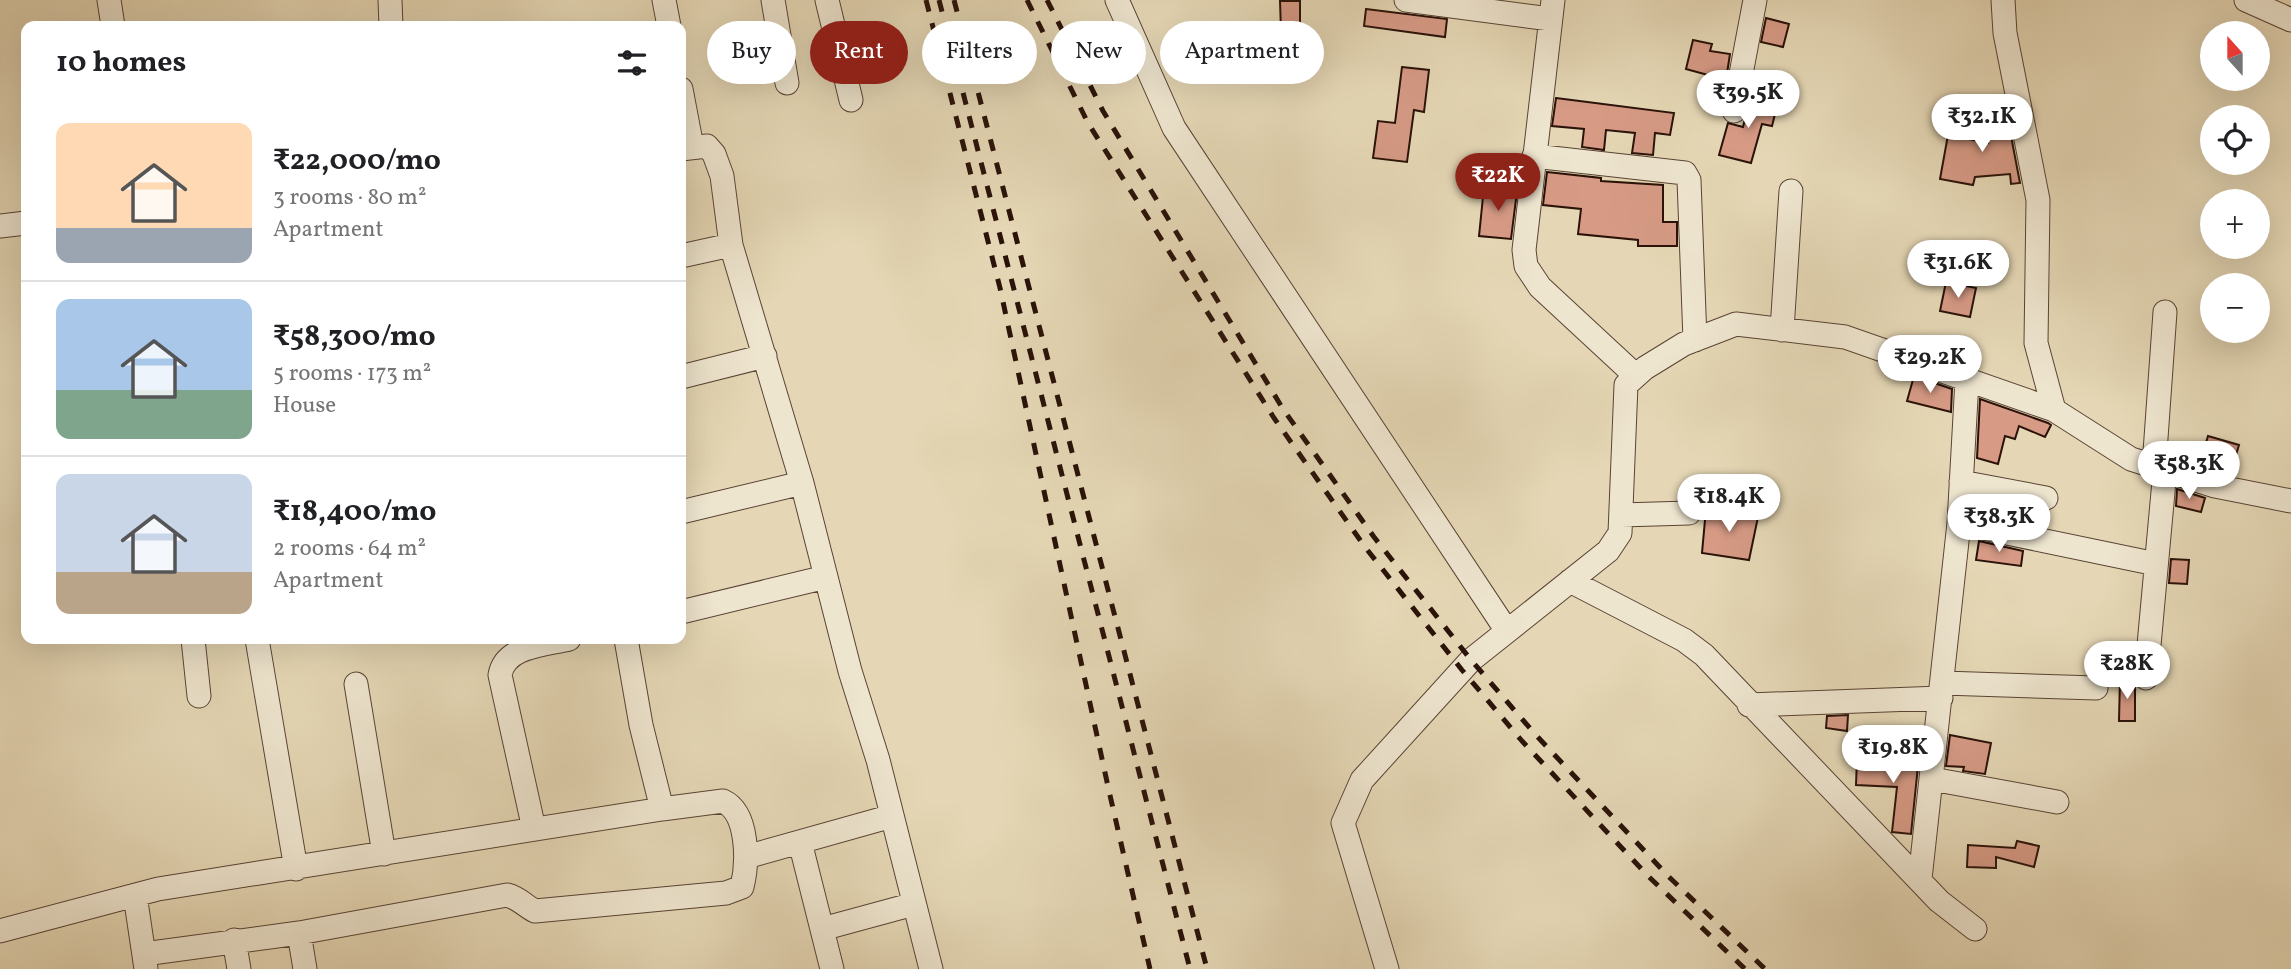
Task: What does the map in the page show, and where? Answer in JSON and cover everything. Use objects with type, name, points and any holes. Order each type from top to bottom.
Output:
[{"type":"street","points":[[109,0],[112,21]]},
{"type":"street","points":[[390,0],[391,21]]},
{"type":"street","points":[[664,0],[668,21]]},
{"type":"street","points":[[773,0],[777,21]]},
{"type":"street","points":[[827,0],[851,100]]},
{"type":"street","points":[[1117,0],[1174,128],[1507,631]]},
{"type":"street","points":[[1406,0],[1551,10],[1524,250],[1526,266],[1540,287],[1636,376]]},
{"type":"street","points":[[1734,111],[1755,0]]},
{"type":"street","points":[[2003,0],[2005,33],[2038,200],[2036,343],[2054,410]]},
{"type":"street","points":[[2246,0],[2291,20]]},
{"type":"street","points":[[686,148],[707,146],[714,154],[722,176],[732,245],[802,483],[931,969]]},
{"type":"street","points":[[1534,156],[1685,173],[1689,180],[1695,340]]},
{"type":"street","points":[[1782,330],[1791,191]]},
{"type":"street","points":[[0,226],[21,224]]},
{"type":"street","points":[[686,255],[732,245]]},
{"type":"street","points":[[2146,678],[2156,564],[2165,312]]},
{"type":"street","points":[[1387,969],[1343,823],[1362,779],[1471,660],[1608,551],[1620,533],[1626,385],[1645,368],[1695,340],[1736,324],[1845,337],[2054,410],[2131,459],[2215,486],[2291,501]]},
{"type":"street","points":[[686,376],[765,356]]},
{"type":"street","points":[[1920,879],[1959,523],[1967,380]]},
{"type":"street","points":[[1961,482],[2046,498]]},
{"type":"street","points":[[686,511],[802,483]]},
{"type":"street","points":[[1621,514],[1689,513]]},
{"type":"street","points":[[1959,523],[2156,564]]},
{"type":"street","points":[[686,611],[826,577]]},
{"type":"street","points":[[1570,580],[1684,640],[1704,655],[1939,901],[1975,929]]},
{"type":"street","points":[[194,644],[200,696]]},
{"type":"street","points":[[258,644],[296,869]]},
{"type":"street","points":[[534,829],[500,675],[502,666],[511,654],[550,644]]},
{"type":"street","points":[[627,644],[641,725],[662,809]]},
{"type":"street","points":[[356,684],[384,854]]},
{"type":"street","points":[[1749,705],[1942,690],[2096,688]]},
{"type":"street","points":[[1932,779],[2057,802]]},
{"type":"street","points":[[0,931],[135,895],[194,883],[723,801],[733,805],[739,816],[746,857],[742,887],[726,894],[535,911],[524,906],[517,897],[507,895],[299,933],[234,940],[145,962],[135,895]]},
{"type":"street","points":[[746,857],[892,816]]},
{"type":"street","points":[[800,842],[832,969]]},
{"type":"street","points":[[822,929],[914,904]]},
{"type":"street","points":[[299,933],[305,969]]},
{"type":"street","points":[[234,940],[239,969]]},
{"type":"building","points":[[1280,1],[1300,1],[1300,21],[1281,21]]},
{"type":"building","points":[[1366,9],[1447,19],[1445,37],[1364,26]]},
{"type":"building","points":[[1766,18],[1789,24],[1783,47],[1761,42]]},
{"type":"building","points":[[1693,40],[1712,44],[1710,51],[1730,54],[1726,80],[1686,69]]},
{"type":"building","points":[[1402,67],[1429,70],[1424,112],[1414,110],[1407,162],[1373,158],[1378,121],[1395,123]]},
{"type":"building","points":[[1751,95],[1778,102],[1772,126],[1762,124],[1751,163],[1719,155],[1728,123],[1743,127]]},
{"type":"building","points":[[1556,98],[1674,113],[1670,135],[1655,133],[1653,155],[1632,153],[1635,133],[1606,130],[1604,150],[1582,147],[1584,129],[1552,126]]},
{"type":"building","points":[[2006,110],[2020,183],[2011,184],[2010,174],[1975,177],[1973,185],[1940,179],[1948,135],[1988,143],[1980,119]]},
{"type":"building","points":[[1547,172],[1601,178],[1601,181],[1663,185],[1663,222],[1677,222],[1677,246],[1638,246],[1638,240],[1578,234],[1581,209],[1543,205]]},
{"type":"building","points":[[1484,187],[1517,191],[1511,239],[1479,236]]},
{"type":"building","points":[[1946,282],[1976,288],[1970,317],[1940,311]]},
{"type":"building","points":[[1914,376],[1952,389],[1951,412],[1907,401]]},
{"type":"building","points":[[1980,399],[2051,425],[2045,437],[2019,426],[2015,439],[2005,436],[1998,464],[1977,458]]},
{"type":"building","points":[[2208,436],[2239,445],[2230,475],[2199,466]]},
{"type":"building","points":[[2177,489],[2205,498],[2201,512],[2176,506]]},
{"type":"building","points":[[1706,509],[1758,517],[1749,560],[1702,553]]},
{"type":"building","points":[[1979,541],[2023,551],[2021,566],[1976,560]]},
{"type":"building","points":[[2171,559],[2189,560],[2187,584],[2169,583]]},
{"type":"building","points":[[2120,679],[2132,679],[2135,687],[2135,721],[2119,721]]},
{"type":"building","points":[[1848,715],[1847,731],[1826,728],[1827,716]]},
{"type":"building","points":[[1950,735],[1991,743],[1985,774],[1963,771],[1964,767],[1946,766]]},
{"type":"building","points":[[1903,755],[1919,756],[1911,834],[1892,832],[1897,787],[1856,785],[1857,758],[1903,761]]},
{"type":"building","points":[[2017,841],[2039,846],[2034,867],[1996,857],[1996,868],[1967,867],[1968,845],[2015,848]]},
{"type":"railway","points":[[926,0],[1000,288],[1150,969]]},
{"type":"railway","points":[[939,0],[1190,969]]},
{"type":"railway","points":[[954,0],[1207,969]]},
{"type":"railway","points":[[1027,0],[1088,123],[1274,418],[1365,547],[1522,741],[1648,876],[1745,969]]},
{"type":"railway","points":[[1047,0],[1103,111],[1283,409],[1374,537],[1471,660],[1535,734],[1668,876],[1765,969]]}]
